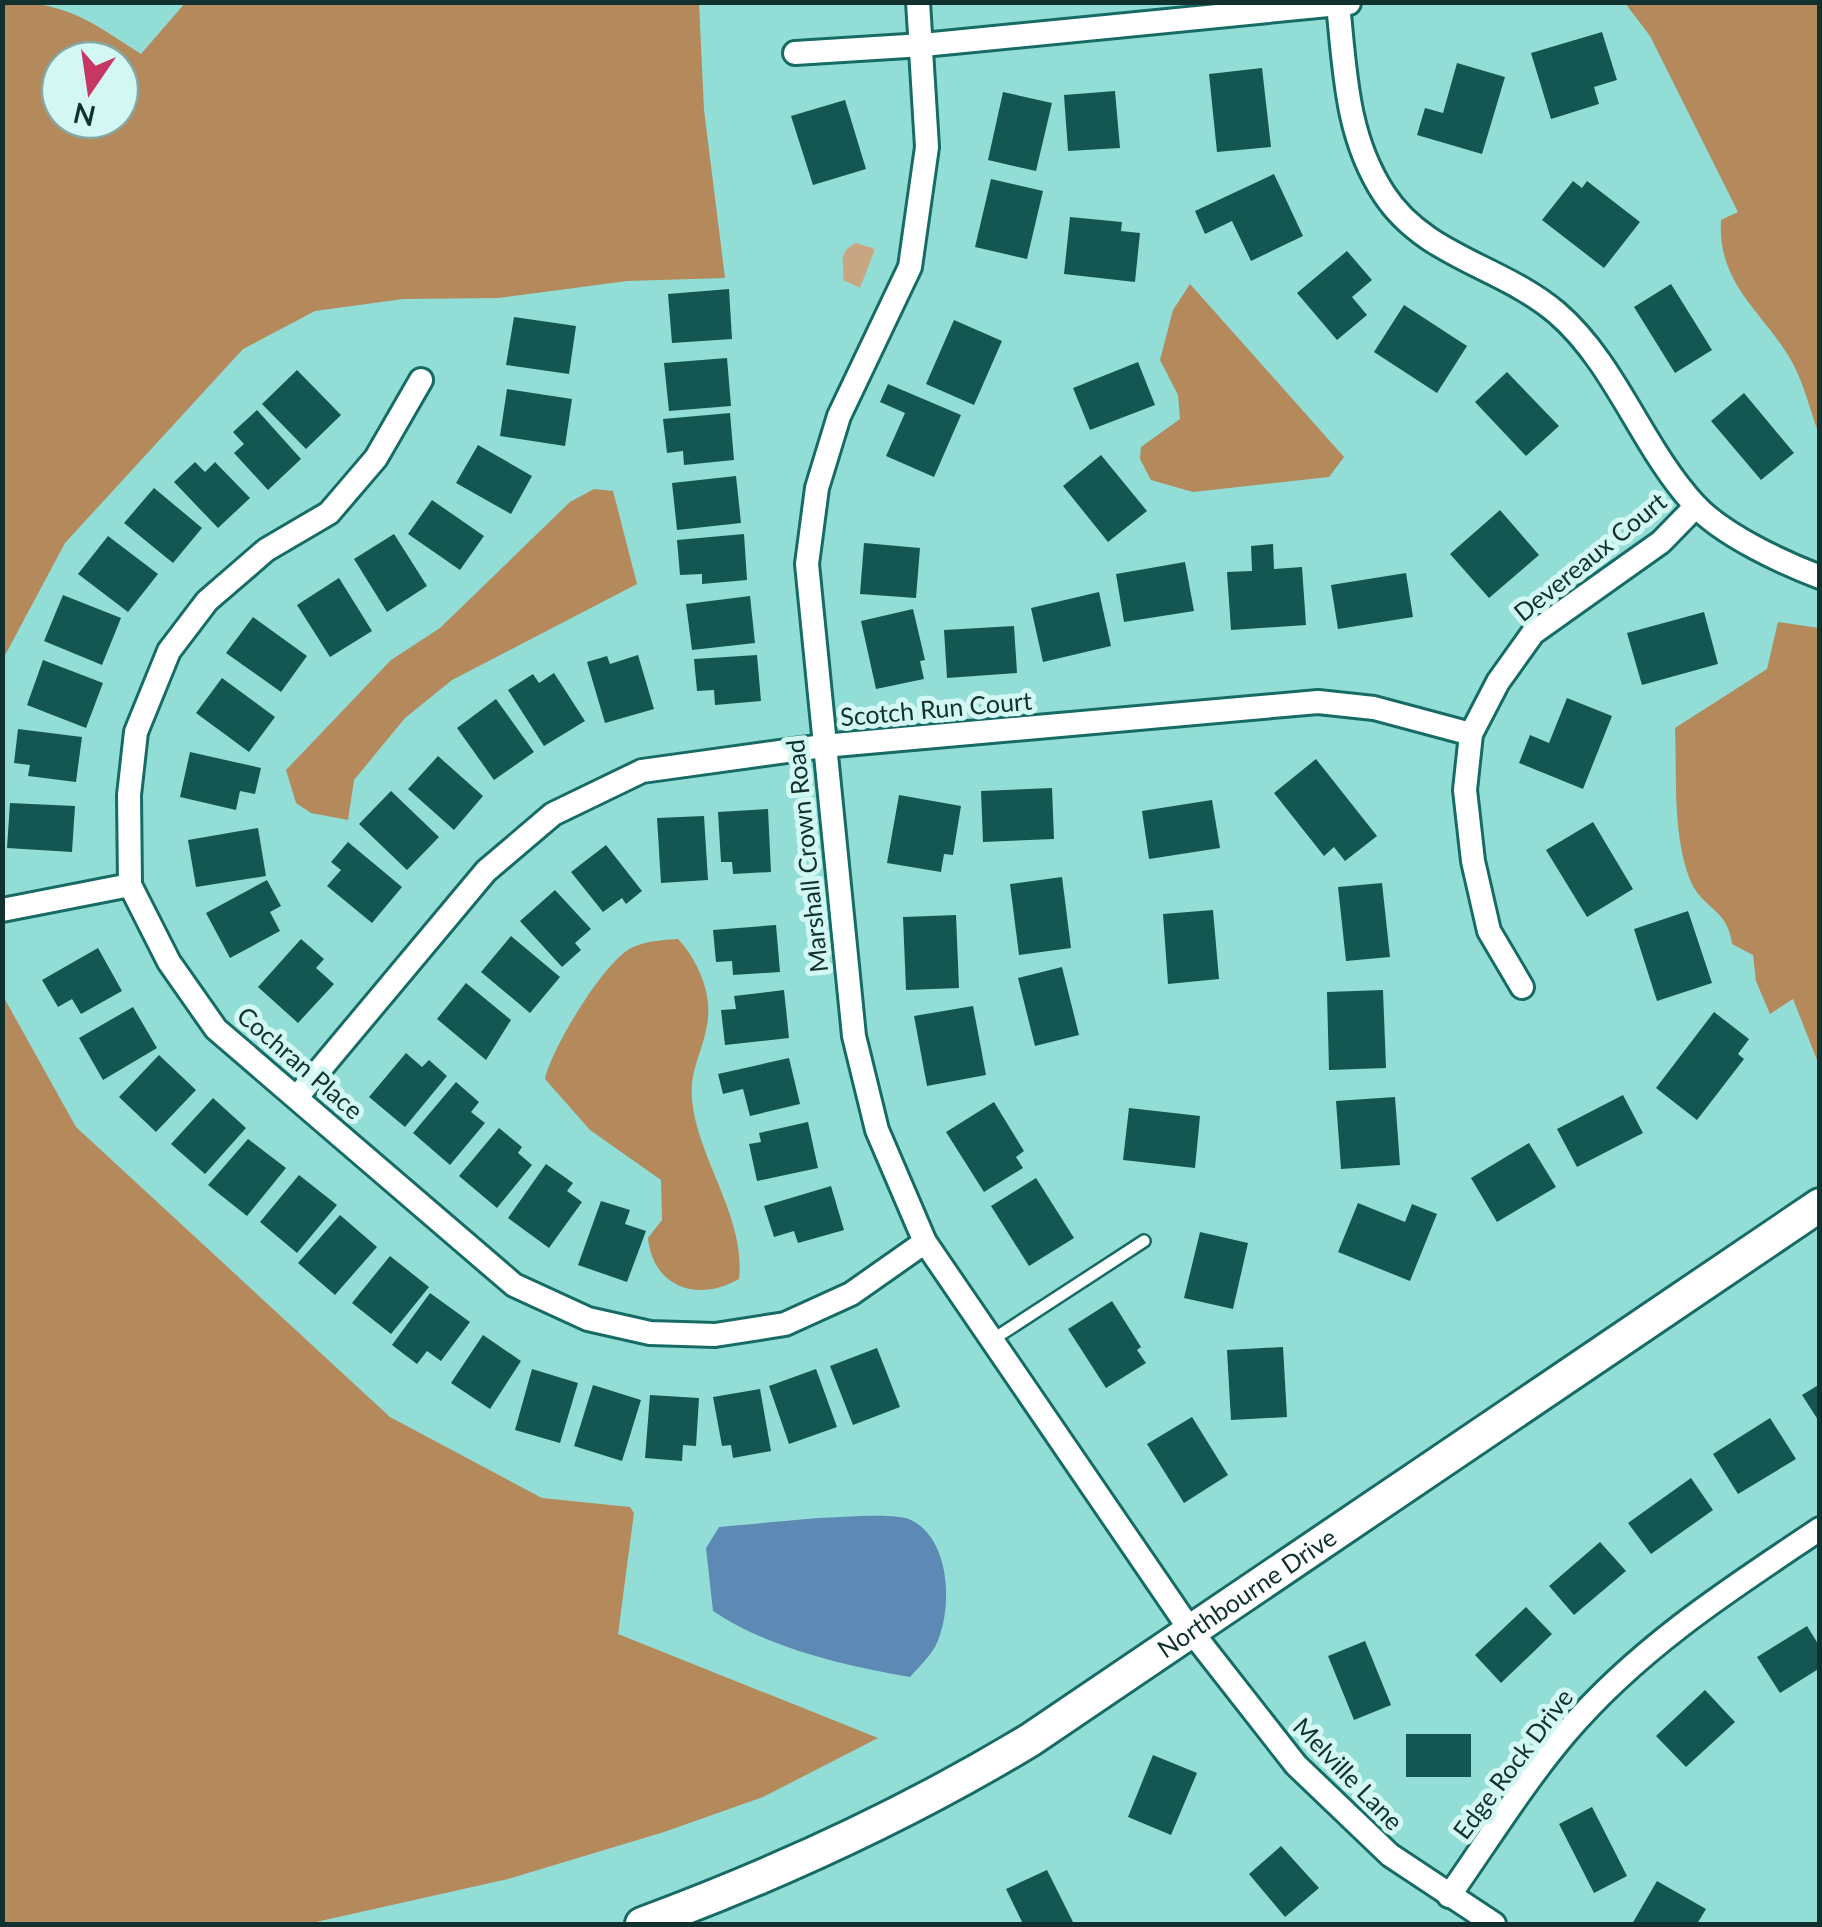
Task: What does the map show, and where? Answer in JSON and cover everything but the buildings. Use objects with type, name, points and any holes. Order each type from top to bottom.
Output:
[{"type":"street","name":"Marshall Crown Road","points":[[918,2],[927,146],[910,267],[840,416],[817,488],[806,564],[854,1036],[877,1130],[925,1242],[1191,1631]]},
{"type":"street","points":[[795,53],[922,45],[1350,2]]},
{"type":"street","points":[[1338,4],[1349,110],[1361,154],[1386,197],[1422,238],[1513,282],[1558,314],[1696,506],[1778,560],[1820,577]]},
{"type":"street","name":"Cochran Place","points":[[421,380],[376,458],[329,513],[266,550],[207,601],[168,651],[136,732],[129,795],[130,885],[169,962],[216,1028],[514,1286],[588,1319],[634,1330],[714,1335],[785,1324],[851,1294],[925,1242]]},
{"type":"street","name":"Devereaux Court","points":[[1522,987],[1489,931],[1472,861],[1465,790],[1471,734],[1498,682],[1533,633],[1661,542],[1696,506]]},
{"type":"street","name":"Scotch Run Court","points":[[297,1097],[486,871],[553,814],[642,771],[823,746],[1318,702],[1374,708],[1471,734]]},
{"type":"street","points":[[2,910],[130,885]]},
{"type":"street","name":"Northbourne Drive","points":[[642,1924],[746,1884],[942,1793],[1191,1631],[1820,1205]]},
{"type":"street","name":"Edge Rock Drive","points":[[1449,1896],[1564,1734],[1605,1691],[1682,1624],[1820,1529]]},
{"type":"street","name":"Melville Lane","points":[[1191,1631],[1296,1765],[1361,1832],[1494,1924]]},
{"type":"lane","points":[[992,1340],[1144,1241]]},
{"type":"shaded area","points":[[3,2],[61,9],[119,40],[40,40],[40,140],[140,140],[140,53],[185,3],[699,3],[704,110],[725,278],[627,281],[498,298],[403,299],[315,311],[243,349],[65,543],[3,659]]},
{"type":"shaded area","points":[[1816,2],[1820,8],[1819,434],[1792,362],[1744,297],[1726,263],[1721,220],[1738,212],[1650,36],[1625,3]]},
{"type":"shaded area","points":[[856,243],[875,249],[860,288],[843,280],[843,255]]},
{"type":"shaded area","points":[[1190,284],[1344,457],[1329,477],[1193,492],[1151,480],[1140,459],[1141,447],[1180,419],[1178,395],[1160,360],[1173,310]]},
{"type":"shaded area","points":[[594,489],[613,491],[637,584],[452,680],[405,718],[354,780],[348,820],[311,813],[296,803],[286,770],[391,660],[440,628],[570,502]]},
{"type":"shaded area","points":[[1778,622],[1819,628],[1819,1065],[1793,999],[1770,1014],[1756,981],[1753,955],[1732,944],[1726,923],[1696,891],[1685,864],[1678,826],[1675,728],[1767,669]]},
{"type":"shaded area","points":[[678,939],[691,955],[705,985],[707,1028],[693,1078],[692,1100],[703,1145],[729,1211],[739,1256],[739,1279],[708,1290],[680,1286],[668,1279],[652,1255],[648,1238],[662,1220],[661,1180],[590,1130],[545,1079],[580,1008],[620,956],[642,944]]},
{"type":"shaded area","points":[[3,996],[76,1127],[390,1417],[542,1498],[630,1507],[634,1513],[618,1634],[878,1738],[763,1797],[664,1832],[508,1879],[307,1924],[3,1924]]},
{"type":"water","points":[[818,1518],[903,1518],[925,1530],[935,1543],[945,1578],[945,1615],[935,1647],[910,1677],[833,1661],[783,1645],[713,1611],[706,1548],[719,1527]]}]
